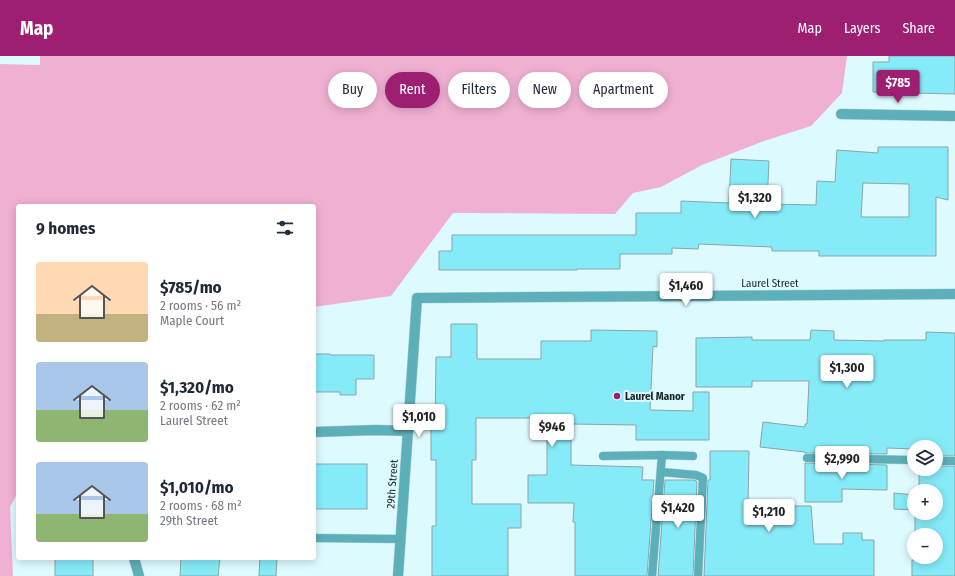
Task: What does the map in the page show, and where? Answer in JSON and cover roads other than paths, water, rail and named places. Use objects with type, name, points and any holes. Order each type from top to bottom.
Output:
[{"type":"street","points":[[841,114],[955,116]]},
{"type":"street","name":"Laurel Street","points":[[417,298],[955,294]]},
{"type":"street","name":"29th Street","points":[[398,576],[417,298]]},
{"type":"street","points":[[316,432],[376,430],[408,431]]},
{"type":"street","points":[[135,560],[139,576]]},
{"type":"lane","points":[[652,576],[662,455]]},
{"type":"lane","points":[[603,456],[693,456]]},
{"type":"lane","points":[[807,458],[907,460]]},
{"type":"lane","points":[[943,460],[955,461]]},
{"type":"lane","points":[[660,472],[696,475],[703,478],[698,576]]},
{"type":"lane","points":[[316,538],[401,539]]},
{"type":"place","name":"Laurel Manor","points":[[617,396]]}]
